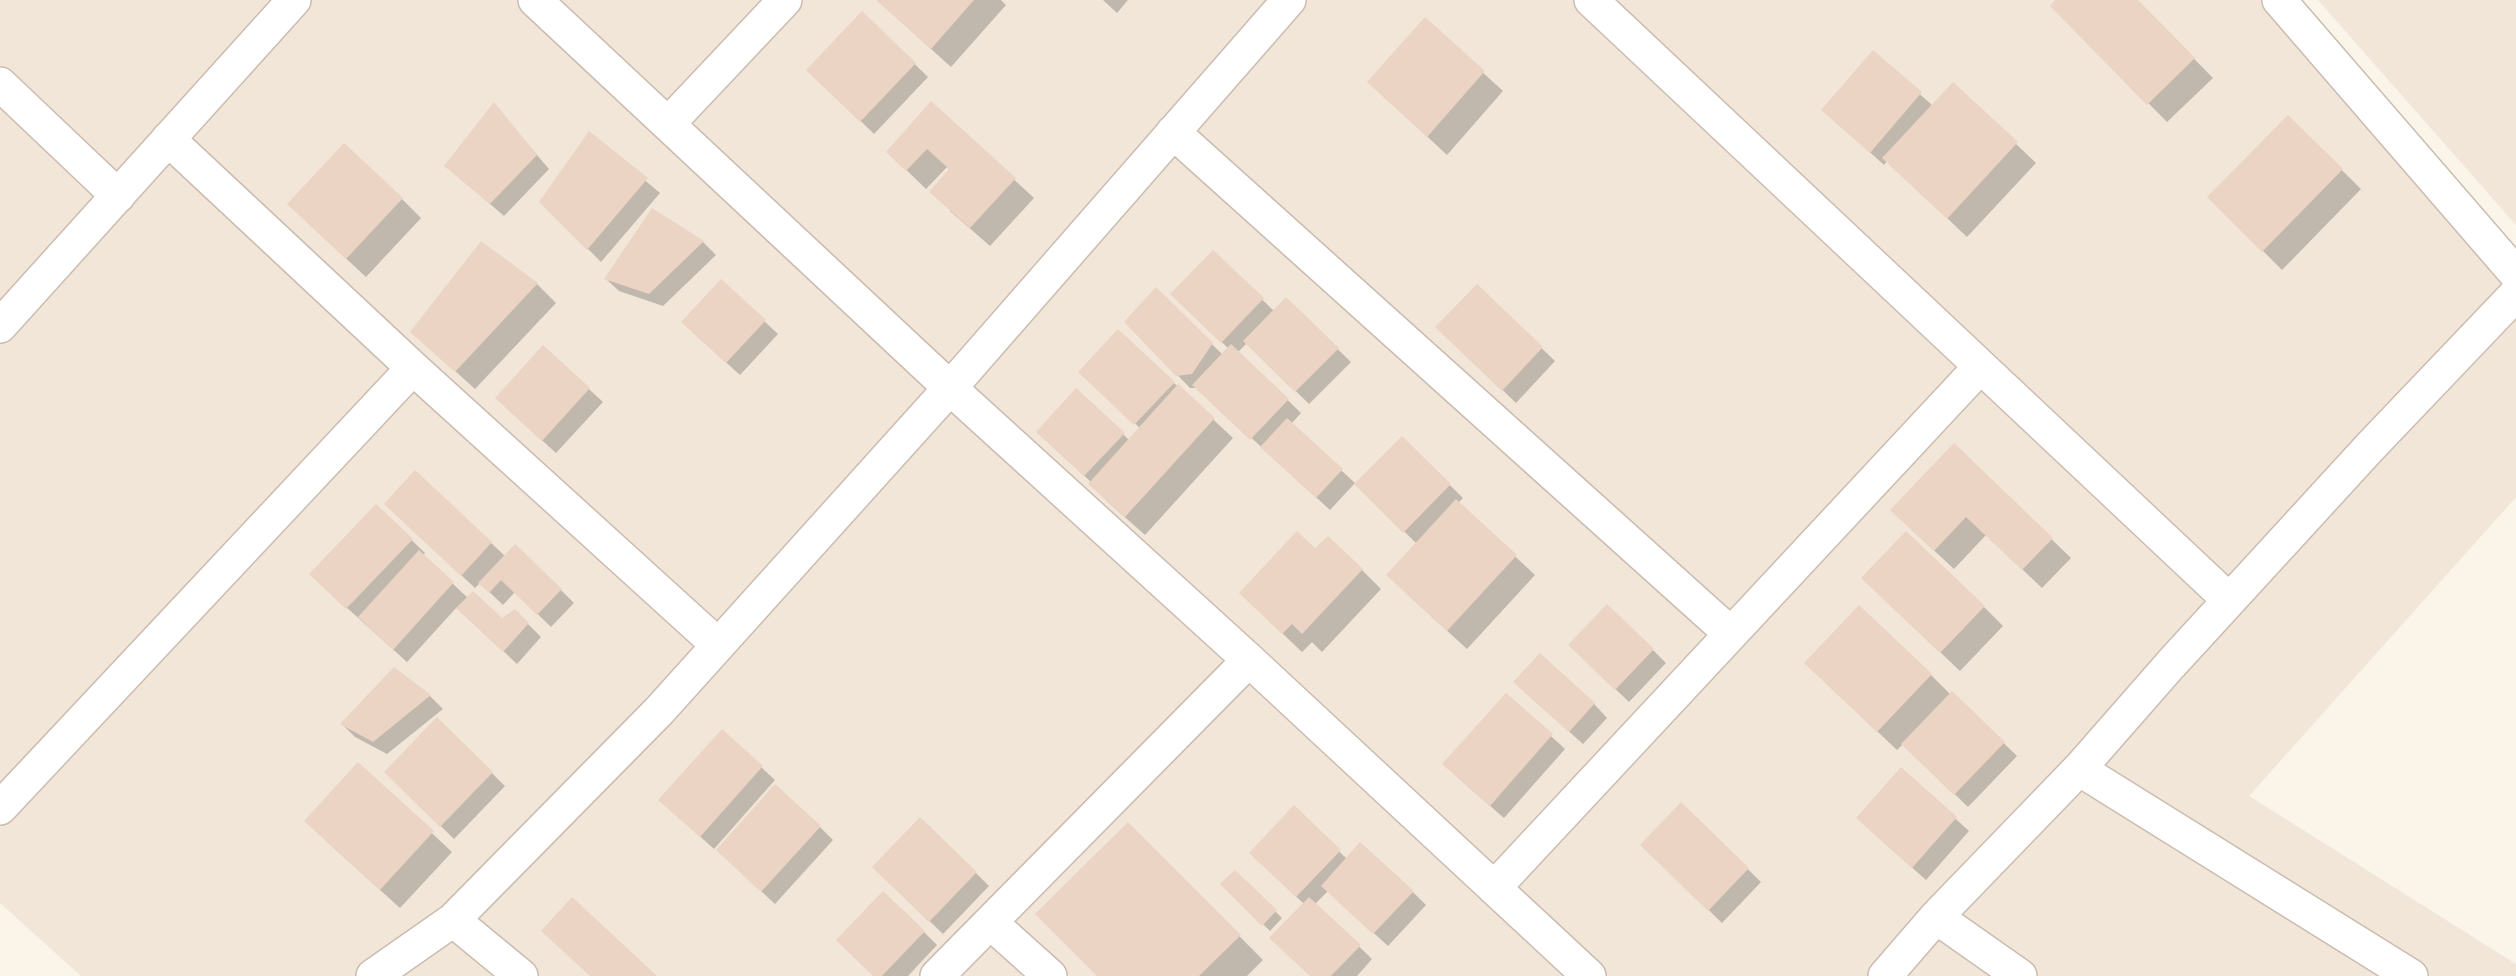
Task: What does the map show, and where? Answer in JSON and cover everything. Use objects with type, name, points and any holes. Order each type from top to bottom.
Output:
[{"type":"street","points":[[0,326],[294,0]]},
{"type":"street","points":[[535,0],[950,388],[1249,660],[1589,976]]},
{"type":"street","points":[[668,124],[785,0]]},
{"type":"street","points":[[373,976],[453,920],[659,711],[950,388],[1289,0]]},
{"type":"street","points":[[1591,0],[2229,600]]},
{"type":"street","points":[[2296,6],[2516,274]]},
{"type":"street","points":[[0,84],[118,196]]},
{"type":"street","points":[[1173,132],[1731,634]]},
{"type":"street","points":[[168,140],[413,368],[718,645]]},
{"type":"street","points":[[1885,976],[1936,917],[2079,769],[2229,600],[2370,447],[2516,294]]},
{"type":"street","points":[[1494,888],[1980,367]]},
{"type":"street","points":[[0,808],[413,368]]},
{"type":"street","points":[[937,976],[1249,660]]},
{"type":"street","points":[[2079,769],[2411,976]]},
{"type":"street","points":[[1936,917],[2020,976]]},
{"type":"street","points":[[453,920],[521,976]]},
{"type":"street","points":[[991,923],[1050,976]]},
{"type":"shaded area","points":[[0,0],[2297,0],[2516,250],[2516,497],[2249,796],[2516,964],[2516,976],[81,976],[0,903]]},
{"type":"shaded area","points":[[2318,0],[2516,0],[2516,225]]},
{"type":"building","points":[[876,0],[974,0],[931,49]]},
{"type":"building","points":[[2055,0],[2138,0],[2195,58],[2147,105],[2050,6]]},
{"type":"building","points":[[862,11],[916,63],[860,122],[806,70]]},
{"type":"building","points":[[1425,17],[1485,71],[1427,137],[1367,82]]},
{"type":"building","points":[[1873,50],[1922,92],[1870,153],[1821,110]]},
{"type":"building","points":[[1953,82],[2018,142],[1947,219],[1882,158]]},
{"type":"building","points":[[931,101],[1016,178],[970,228],[929,192],[949,169],[927,149],[906,171],[886,152]]},
{"type":"building","points":[[494,102],[537,155],[490,204],[444,166]]},
{"type":"building","points":[[2288,115],[2343,169],[2262,252],[2207,197]]},
{"type":"building","points":[[589,131],[648,178],[587,250],[539,202]]},
{"type":"building","points":[[344,143],[403,198],[346,259],[287,204]]},
{"type":"building","points":[[652,208],[704,241],[649,294],[604,279]]},
{"type":"building","points":[[481,241],[538,283],[455,372],[410,332]]},
{"type":"building","points":[[1213,250],[1264,298],[1221,343],[1170,294]]},
{"type":"building","points":[[721,279],[766,320],[726,363],[681,322]]},
{"type":"building","points":[[1477,284],[1543,347],[1502,391],[1435,327]]},
{"type":"building","points":[[1156,287],[1213,343],[1192,374],[1176,376],[1124,322]]},
{"type":"building","points":[[1286,297],[1339,348],[1295,392],[1243,341]]},
{"type":"building","points":[[1118,329],[1175,382],[1134,425],[1078,372]]},
{"type":"building","points":[[1231,344],[1289,399],[1250,440],[1192,385]]},
{"type":"building","points":[[543,345],[590,388],[542,441],[495,398]]},
{"type":"building","points":[[1178,384],[1215,418],[1125,517],[1088,484]]},
{"type":"building","points":[[1076,388],[1125,433],[1084,476],[1036,432]]},
{"type":"building","points":[[1287,418],[1343,469],[1316,498],[1260,447]]},
{"type":"building","points":[[1402,436],[1451,484],[1403,533],[1354,484]]},
{"type":"building","points":[[1954,443],[2053,538],[2022,570],[1966,517],[1934,551],[1890,510]]},
{"type":"building","points":[[415,470],[492,542],[461,576],[384,504]]},
{"type":"building","points":[[1456,499],[1517,555],[1447,631],[1386,575]]},
{"type":"building","points":[[376,504],[413,539],[346,609],[309,574]]},
{"type":"building","points":[[1297,531],[1315,548],[1328,536],[1363,569],[1302,634],[1292,624],[1282,634],[1239,593]]},
{"type":"building","points":[[1906,531],[1985,606],[1940,653],[1861,578]]},
{"type":"building","points":[[515,544],[562,589],[537,615],[501,580],[489,593],[478,583]]},
{"type":"building","points":[[419,550],[454,582],[393,650],[358,617]]},
{"type":"building","points":[[473,591],[502,618],[515,609],[529,623],[503,652],[456,608]]},
{"type":"building","points":[[1607,604],[1654,649],[1615,690],[1568,645]]},
{"type":"building","points":[[1859,605],[1932,674],[1877,732],[1804,663]]},
{"type":"building","points":[[1540,653],[1595,703],[1569,732],[1513,682]]},
{"type":"building","points":[[394,667],[431,695],[373,742],[340,724]]},
{"type":"building","points":[[1952,691],[2005,742],[1954,795],[1901,744]]},
{"type":"building","points":[[1506,693],[1553,734],[1490,806],[1442,764]]},
{"type":"building","points":[[437,717],[493,772],[440,827],[384,772]]},
{"type":"building","points":[[722,729],[763,766],[700,837],[658,800]]},
{"type":"building","points":[[358,762],[434,831],[380,890],[304,821]]},
{"type":"building","points":[[1901,767],[1957,817],[1912,868],[1856,818]]},
{"type":"building","points":[[775,784],[821,826],[761,892],[716,850]]},
{"type":"building","points":[[1681,802],[1749,868],[1708,911],[1640,845]]},
{"type":"building","points":[[1294,805],[1341,850],[1296,897],[1249,853]]},
{"type":"building","points":[[920,817],[977,872],[929,922],[872,867]]},
{"type":"building","points":[[1128,822],[1241,935],[1199,976],[1097,976],[1035,914]]},
{"type":"building","points":[[1360,842],[1414,891],[1373,934],[1321,886]]},
{"type":"building","points":[[1235,870],[1277,910],[1262,926],[1220,884]]},
{"type":"building","points":[[883,891],[925,931],[882,976],[873,976],[836,940]]},
{"type":"building","points":[[572,897],[657,976],[590,976],[541,931]]},
{"type":"building","points":[[1309,897],[1361,945],[1331,976],[1310,976],[1269,938]]}]
